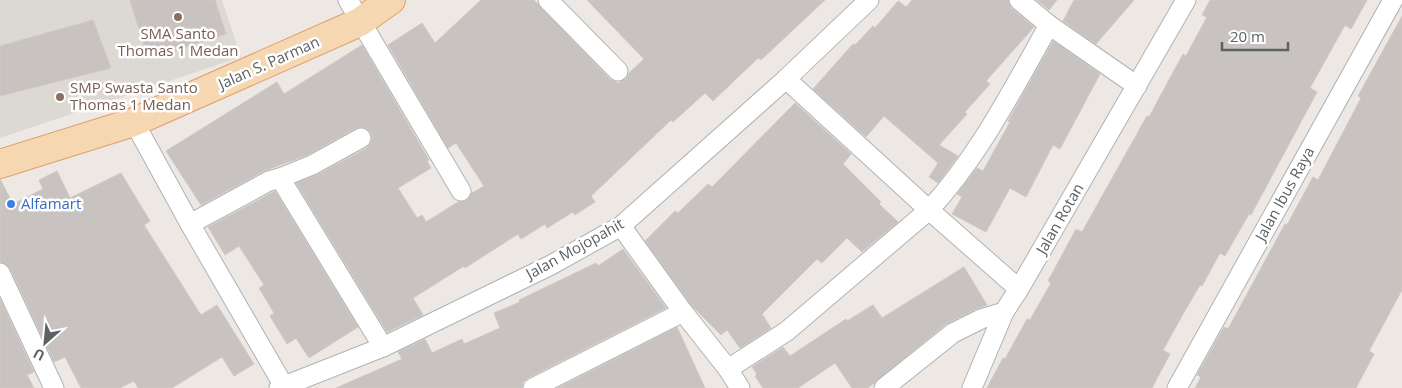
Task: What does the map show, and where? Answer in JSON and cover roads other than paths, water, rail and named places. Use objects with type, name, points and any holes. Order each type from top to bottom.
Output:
[{"type":"main road","name":"Jalan S. Parman","points":[[0,164],[134,122],[354,11],[391,0]]},
{"type":"street","points":[[548,0],[618,71]]},
{"type":"street","name":"Jalan Mojopahit","points":[[283,387],[383,347],[551,265],[621,226],[786,79],[869,0]]},
{"type":"street","points":[[1019,0],[1049,25],[1137,86]]},
{"type":"street","name":"Jalan Rotan","points":[[972,388],[1004,312],[1186,0]]},
{"type":"street","name":"Jalan Ibus Raya","points":[[1177,388],[1393,0]]},
{"type":"street","points":[[354,11],[461,191]]},
{"type":"street","points":[[621,226],[731,381],[929,210],[945,192],[994,121],[1049,25]]},
{"type":"street","points":[[786,79],[929,210],[1019,289]]},
{"type":"street","points":[[134,122],[283,387]]},
{"type":"street","points":[[190,224],[269,181],[312,164],[361,138]]},
{"type":"street","points":[[280,178],[383,347]]},
{"type":"street","points":[[0,273],[54,388]]},
{"type":"street","points":[[533,388],[683,312]]},
{"type":"street","points":[[884,388],[953,333],[981,319],[1004,312]]},
{"type":"place","name":"SMA Santo Thomas 1 Medan","points":[[178,17]]},
{"type":"place","name":"SMP Swasta Santo Thomas 1 Medan","points":[[60,97]]},
{"type":"place","name":"Alfamart","points":[[11,204]]}]
